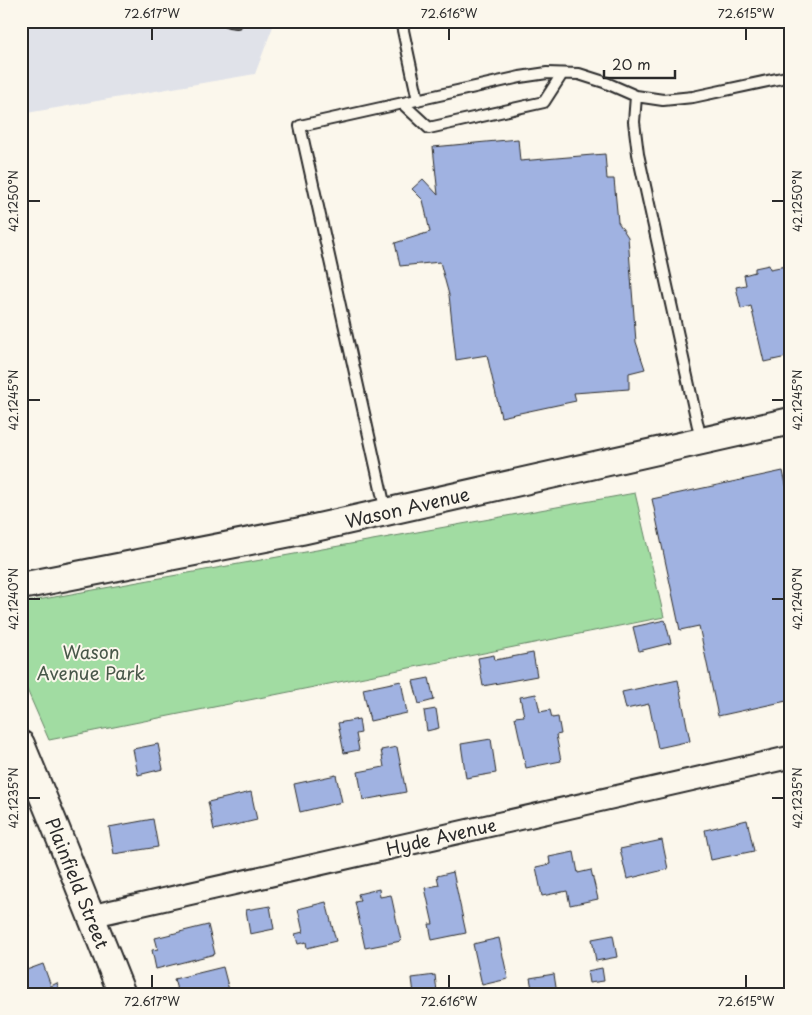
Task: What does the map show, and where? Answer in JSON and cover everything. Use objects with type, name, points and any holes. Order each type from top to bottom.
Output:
[{"type":"street","name":"Wason Avenue","points":[[21,586],[301,531],[791,421]]},
{"type":"street","name":"Plainfield Street","points":[[21,744],[122,994]]},
{"type":"street","name":"Hyde Avenue","points":[[91,916],[791,757]]},
{"type":"lane","points":[[400,21],[418,100]]},
{"type":"lane","points":[[386,512],[300,126],[520,76],[547,73],[579,74],[604,82],[636,96],[663,100],[693,97],[791,76]]},
{"type":"lane","points":[[402,103],[429,128],[544,102],[562,74]]},
{"type":"lane","points":[[636,96],[634,122],[638,154],[702,441]]},
{"type":"shaded area","points":[[21,21],[275,21],[255,74],[21,114]]},
{"type":"green space","name":"Wason Avenue Park","points":[[635,493],[664,617],[49,740],[21,676],[21,603]]},
{"type":"building","points":[[518,139],[520,161],[605,154],[607,179],[614,179],[618,222],[628,237],[636,342],[645,369],[629,373],[629,389],[574,393],[576,401],[501,417],[487,355],[456,360],[449,295],[440,262],[400,266],[395,243],[430,232],[423,200],[412,189],[423,179],[438,195],[433,147]]},
{"type":"building","points":[[769,265],[770,269],[791,265],[791,356],[764,362],[751,306],[741,309],[736,287],[746,285],[744,275],[755,272],[755,268]]},
{"type":"building","points":[[783,471],[791,507],[791,700],[718,716],[699,626],[680,630],[652,499]]},
{"type":"building","points":[[665,620],[671,643],[639,651],[633,627]]},
{"type":"building","points":[[533,653],[537,676],[483,686],[478,658],[494,655],[495,660]]},
{"type":"building","points":[[429,678],[434,700],[419,704],[413,681]]},
{"type":"building","points":[[678,680],[690,741],[658,748],[649,704],[626,709],[622,692]]},
{"type":"building","points":[[401,681],[407,713],[370,721],[363,689]]},
{"type":"building","points":[[536,694],[540,712],[550,710],[552,718],[558,717],[561,734],[556,735],[561,761],[526,768],[515,717],[524,716],[520,697]]},
{"type":"building","points":[[436,709],[439,728],[427,731],[424,711]]},
{"type":"building","points":[[359,719],[361,733],[356,734],[359,750],[344,753],[338,723]]},
{"type":"building","points":[[491,739],[496,773],[466,778],[461,744]]},
{"type":"building","points":[[158,744],[163,769],[138,775],[133,749]]},
{"type":"building","points":[[397,747],[406,792],[363,800],[358,772],[384,767],[381,750]]},
{"type":"building","points":[[336,775],[342,802],[300,812],[294,784]]},
{"type":"building","points":[[251,792],[257,820],[214,830],[208,802]]},
{"type":"building","points":[[153,819],[158,847],[114,854],[109,827]]},
{"type":"building","points":[[747,820],[754,851],[711,860],[705,830]]},
{"type":"building","points":[[662,840],[668,869],[627,879],[620,849]]},
{"type":"building","points":[[574,852],[578,873],[591,870],[598,899],[570,905],[567,891],[542,896],[536,867],[550,864],[549,857]]},
{"type":"building","points":[[453,872],[466,933],[432,940],[429,924],[433,924],[425,888],[439,885],[437,876]]},
{"type":"building","points":[[379,889],[380,897],[391,895],[401,941],[365,948],[355,902],[360,901],[358,894]]},
{"type":"building","points":[[21,896],[29,916],[21,920]]},
{"type":"building","points":[[326,902],[336,941],[307,948],[306,942],[298,944],[295,934],[303,932],[298,909]]},
{"type":"building","points":[[270,906],[274,929],[250,934],[246,910]]},
{"type":"building","points":[[208,925],[215,954],[156,969],[152,950],[158,949],[155,938]]},
{"type":"building","points":[[613,935],[617,957],[596,961],[592,939]]},
{"type":"building","points":[[499,938],[508,979],[482,985],[473,944]]},
{"type":"building","points":[[43,964],[51,986],[57,983],[61,994],[21,994],[21,972]]},
{"type":"building","points":[[223,967],[230,994],[170,994],[170,992],[177,990],[174,979]]},
{"type":"building","points":[[602,968],[604,981],[589,983],[587,971]]},
{"type":"building","points":[[554,974],[557,994],[533,994],[530,978]]},
{"type":"building","points":[[435,975],[437,992],[414,994],[412,978]]}]
